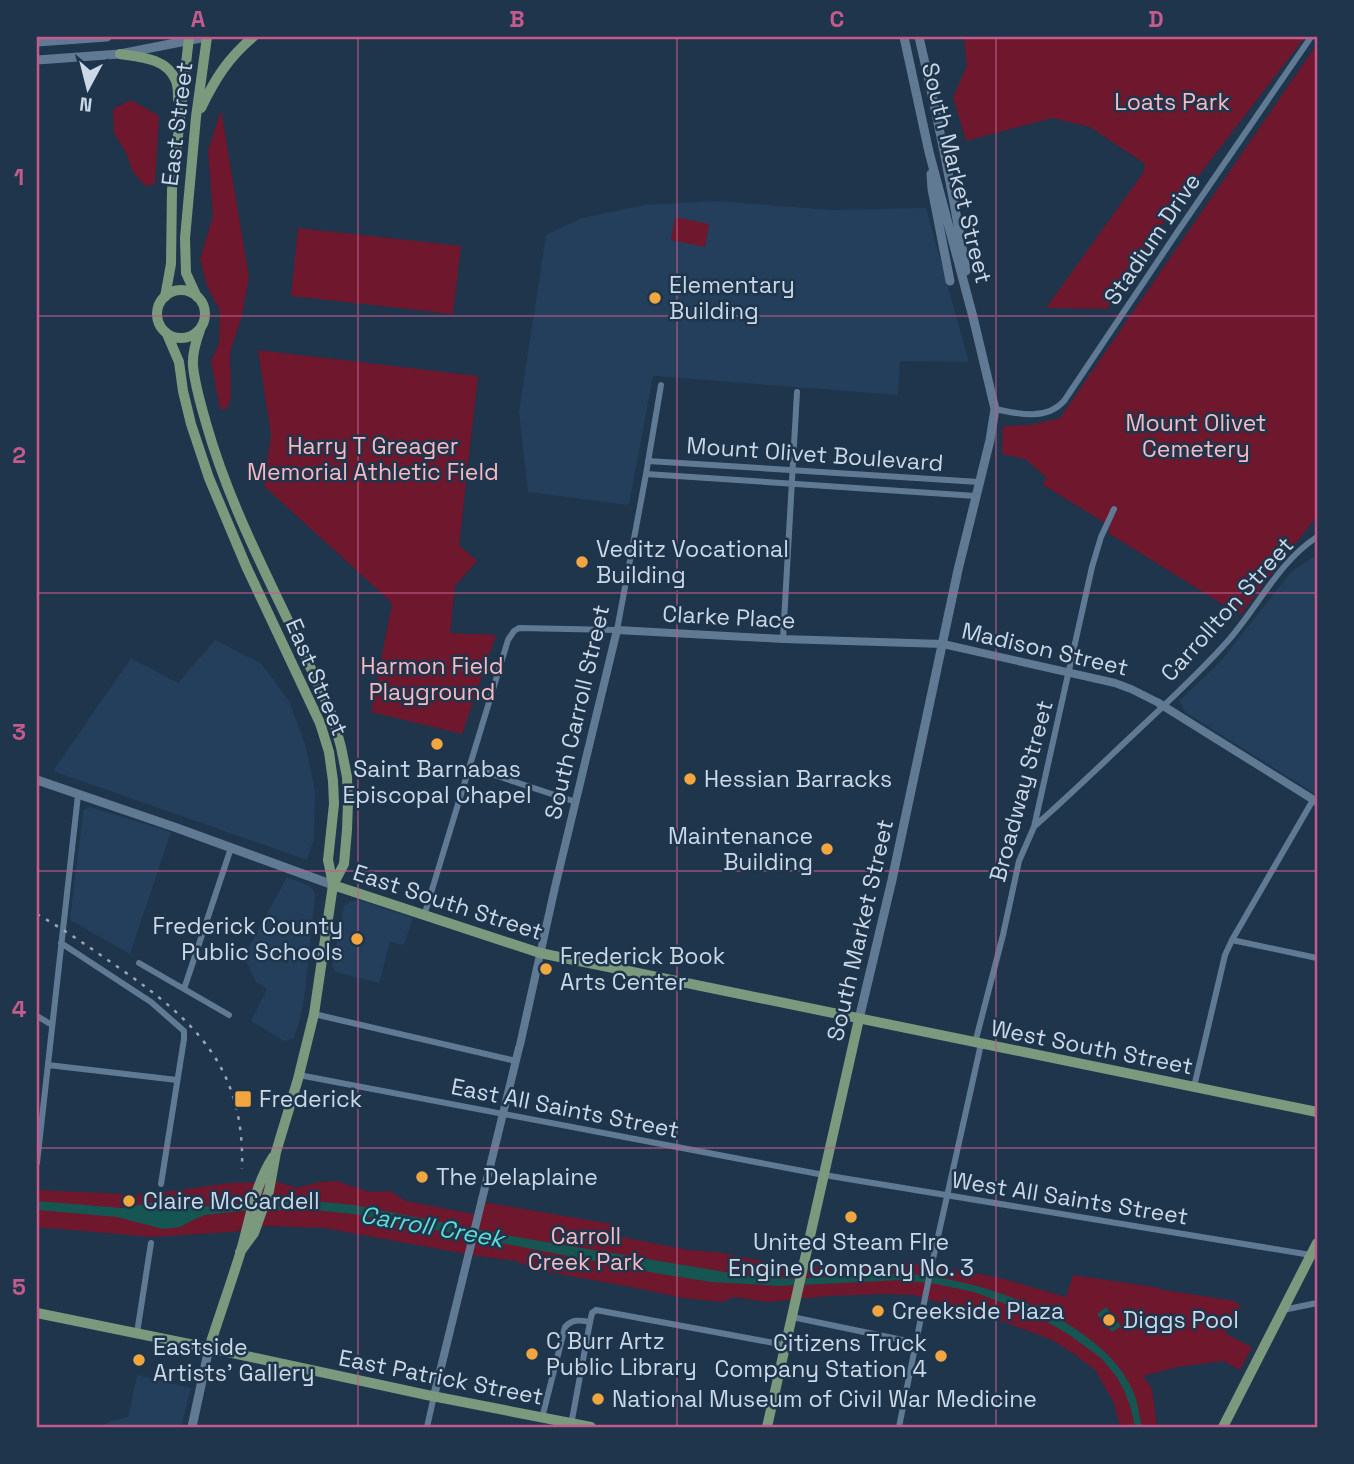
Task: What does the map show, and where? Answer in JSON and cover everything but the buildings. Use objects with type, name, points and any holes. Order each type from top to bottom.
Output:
[{"type":"main road","points":[[37,42],[107,37]]},
{"type":"main road","points":[[37,60],[120,54],[189,38],[206,37]]},
{"type":"main road","name":"East Street","points":[[197,297],[186,273],[186,215],[206,37]]},
{"type":"main road","points":[[197,117],[224,66],[253,37]]},
{"type":"main road","name":"South Market Street","points":[[767,1427],[892,880],[995,409],[929,152],[904,37]]},
{"type":"main road","name":"South Market Street","points":[[919,37],[957,215],[973,317]]},
{"type":"main road","name":"East Street","points":[[165,297],[170,275],[172,190],[189,38]]},
{"type":"main road","points":[[120,54],[154,60],[165,66],[176,81],[181,114]]},
{"type":"main road","points":[[929,152],[932,189],[950,281]]},
{"type":"main road","points":[[178,290],[197,297],[205,312],[200,330],[186,338],[167,334],[158,322],[160,303],[171,292],[178,290]]},
{"type":"main road","name":"East Street","points":[[200,330],[193,364],[197,391],[212,444],[241,519],[334,718],[341,747],[348,803],[347,830],[344,864],[333,885]]},
{"type":"main road","name":"East Street","points":[[167,334],[179,362],[191,424],[209,478],[246,566],[320,723],[329,752],[334,804],[328,860],[333,885]]},
{"type":"main road","name":"East South Street","points":[[37,780],[333,885],[540,953],[859,1019]]},
{"type":"main road","points":[[256,1213],[265,1201],[274,1172],[276,1152],[314,1014],[333,885]]},
{"type":"main road","name":"West South Street","points":[[859,1019],[1317,1112]]},
{"type":"main road","points":[[192,1427],[209,1348],[240,1252],[254,1233],[254,1201],[276,1152]]},
{"type":"main road","points":[[1223,1427],[1317,1243]]},
{"type":"main road","name":"East Patrick Street","points":[[37,1313],[591,1427]]},
{"type":"street","name":"Stadium Drive","points":[[995,409],[1010,414],[1038,414],[1051,412],[1065,401],[1311,37]]},
{"type":"street","name":"South Carroll Street","points":[[434,1396],[617,630],[661,385]]},
{"type":"street","points":[[783,639],[797,392]]},
{"type":"street","name":"Mount Olivet Boulevard","points":[[648,461],[979,482]]},
{"type":"street","name":"Mount Olivet Boulevard","points":[[646,474],[976,496]]},
{"type":"street","name":"Broadway Street","points":[[899,1427],[978,1043],[1019,861],[1034,827],[1091,567],[1114,509]]},
{"type":"street","name":"Carrollton Street","points":[[1034,827],[1228,641],[1287,563],[1317,537]]},
{"type":"street","name":"Clarke Place","points":[[470,767],[509,640],[519,628],[943,644]]},
{"type":"street","name":"Madison Street","points":[[943,644],[1123,686],[1140,693],[1315,801]]},
{"type":"street","points":[[424,916],[470,767],[576,802]]},
{"type":"street","points":[[37,1163],[38,1133],[78,795]]},
{"type":"street","points":[[1194,1087],[1225,955],[1315,801]]},
{"type":"street","points":[[184,989],[231,848]]},
{"type":"street","points":[[1232,940],[1317,958]]},
{"type":"street","points":[[61,943],[151,1002],[184,1031],[161,1184]]},
{"type":"street","points":[[139,964],[229,1015]]},
{"type":"street","points":[[314,1014],[516,1061]]},
{"type":"street","points":[[37,1016],[52,1025]]},
{"type":"street","points":[[48,1065],[177,1080]]},
{"type":"street","name":"East All Saints Street","points":[[299,1075],[824,1175]]},
{"type":"street","name":"West All Saints Street","points":[[824,1175],[1311,1255]]},
{"type":"street","points":[[137,1334],[151,1243]]},
{"type":"street","points":[[1281,1310],[1317,1303]]},
{"type":"street","points":[[571,1425],[590,1322],[592,1313],[596,1310],[785,1345]]},
{"type":"street","points":[[792,1317],[916,1343]]},
{"type":"street","points":[[542,1418],[565,1327],[576,1320],[590,1322]]},
{"type":"street","points":[[427,1427],[434,1396]]},
{"type":"shaded area","points":[[717,201],[831,210],[926,208],[969,362],[900,361],[898,395],[653,376],[629,505],[528,492],[519,411],[546,235],[582,218],[645,205]]},
{"type":"shaded area","points":[[1313,557],[1317,560],[1317,795],[1185,712],[1179,701],[1221,661],[1291,572]]},
{"type":"shaded area","points":[[215,640],[262,664],[289,701],[305,744],[315,790],[314,839],[307,860],[53,771],[131,658],[178,683]]},
{"type":"shaded area","points":[[90,807],[171,832],[130,954],[70,920],[83,813]]},
{"type":"shaded area","points":[[287,877],[310,886],[315,897],[300,1020],[294,1038],[287,1041],[251,1021],[267,989],[256,982],[244,956]]},
{"type":"shaded area","name":"Frederick County Public Schools","points":[[359,900],[413,918],[404,945],[390,942],[379,983],[336,972],[332,967],[344,906]]},
{"type":"shaded area","points":[[137,1375],[191,1388],[181,1427],[101,1427],[111,1421],[128,1417]]},
{"type":"green space","name":"Loats Park","points":[[964,37],[1305,37],[1170,213],[1107,309],[1046,308],[1143,173],[1145,164],[1090,127],[1052,118],[966,141],[953,97],[967,66]]},
{"type":"green space","name":"Mount Olivet Cemetery","points":[[1317,44],[1317,516],[1240,615],[1108,533],[1110,526],[1043,485],[1046,477],[1025,459],[1002,454],[1003,426],[1031,425],[1060,418]]},
{"type":"green space","points":[[131,100],[159,116],[155,184],[145,186],[133,172],[114,133],[113,109]]},
{"type":"green space","points":[[221,110],[249,277],[242,315],[230,353],[231,396],[227,409],[220,409],[211,361],[219,344],[220,311],[207,286],[200,259],[213,216],[208,151]]},
{"type":"green space","points":[[675,217],[709,224],[705,247],[671,240]]},
{"type":"green space","points":[[298,228],[461,246],[453,314],[291,296]]},
{"type":"green space","name":"Harry T Greager Memorial Athletic Field","points":[[258,350],[478,376],[459,545],[477,561],[455,586],[450,633],[496,635],[462,734],[371,712],[392,603],[264,486],[271,435]]},
{"type":"green space","name":"Carroll Creek Park","points":[[337,1181],[366,1191],[390,1191],[406,1201],[478,1215],[483,1202],[617,1225],[616,1236],[796,1267],[890,1265],[905,1262],[1004,1279],[1066,1297],[1073,1275],[1235,1301],[1241,1307],[1226,1334],[1252,1347],[1240,1370],[1223,1361],[1177,1367],[1143,1376],[1152,1389],[1157,1427],[1120,1427],[1114,1403],[1095,1370],[1074,1354],[1052,1340],[991,1317],[913,1295],[828,1296],[768,1302],[734,1297],[722,1302],[683,1298],[536,1270],[516,1261],[324,1228],[265,1226],[232,1232],[153,1237],[37,1227],[37,1190],[144,1195],[229,1183],[278,1182],[297,1188],[319,1182]]},
{"type":"water","name":"Carroll Creek","points":[[171,1199],[196,1207],[274,1201],[354,1205],[522,1238],[755,1277],[905,1274],[967,1283],[1034,1307],[1066,1323],[1094,1343],[1117,1365],[1133,1391],[1142,1427],[1135,1427],[1130,1406],[1116,1376],[1101,1358],[1068,1334],[1037,1316],[974,1292],[936,1284],[902,1280],[779,1286],[711,1282],[353,1214],[314,1210],[241,1211],[205,1215],[180,1227],[163,1229],[117,1217],[37,1210],[37,1201],[122,1208]]},
{"type":"water","name":"Diggs Pool","points":[[1106,1307],[1121,1326],[1112,1332],[1097,1314]]},
{"type":"railway","points":[[37,914],[149,990],[194,1030],[212,1052],[235,1104],[241,1134],[242,1169]]},
{"type":"place","name":"Elementary Building","points":[[655,298]]},
{"type":"place","name":"Veditz Vocational Building","points":[[582,562]]},
{"type":"place","name":"Saint Barnabas Episcopal Chapel","points":[[437,744]]},
{"type":"place","name":"Hessian Barracks","points":[[690,779]]},
{"type":"place","name":"Maintenance Building","points":[[827,849]]},
{"type":"place","name":"Frederick County Public Schools","points":[[357,939]]},
{"type":"place","name":"Frederick Book Arts Center","points":[[546,969]]},
{"type":"place","name":"Frederick","points":[[243,1099]]},
{"type":"place","name":"The Delaplaine","points":[[422,1177]]},
{"type":"place","name":"Claire McCardell","points":[[129,1201]]},
{"type":"place","name":"United Steam FIre Engine Company No. 3","points":[[851,1217]]},
{"type":"place","name":"Creekside Plaza","points":[[878,1311]]},
{"type":"place","name":"Diggs Pool","points":[[1109,1320]]},
{"type":"place","name":"C Burr Artz Public Library","points":[[532,1354]]},
{"type":"place","name":"Citizens Truck Company Station 4","points":[[941,1356]]},
{"type":"place","name":"Eastside Artists' Gallery","points":[[139,1360]]},
{"type":"place","name":"National Museum of Civil War Medicine","points":[[598,1399]]},
{"type":"park label","name":"Harmon Field Playground","points":[[432,679]]}]
